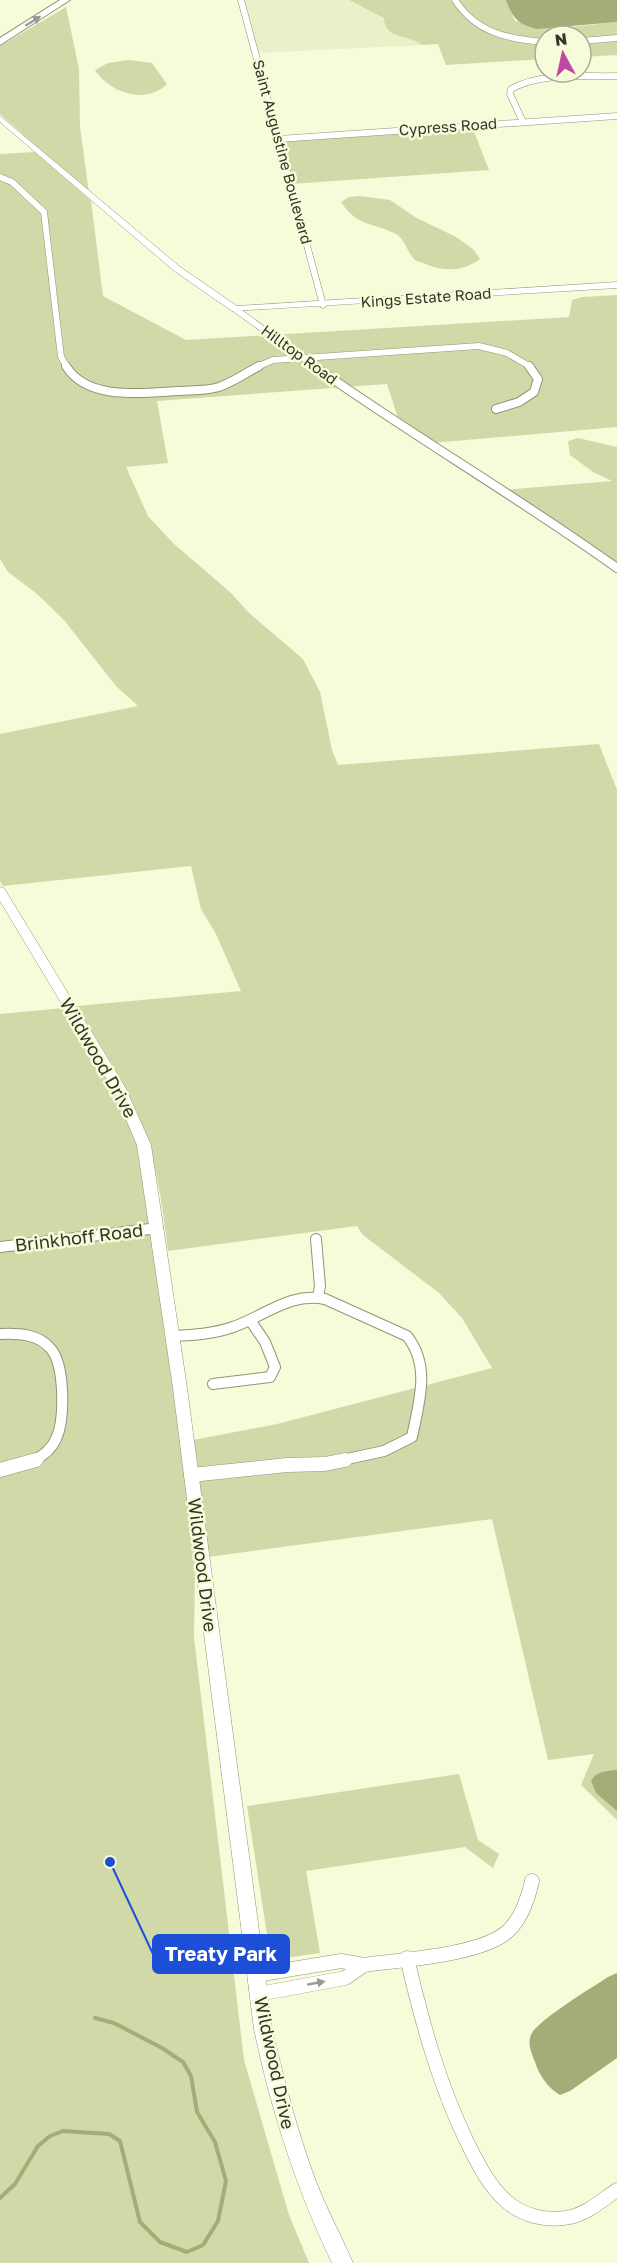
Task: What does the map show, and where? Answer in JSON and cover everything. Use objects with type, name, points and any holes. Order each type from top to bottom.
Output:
[{"type":"highway","points":[[0,42],[66,0]]},
{"type":"street","name":"Saint Augustine Boulevard","points":[[241,0],[323,305]]},
{"type":"street","points":[[455,0],[465,17],[482,28],[514,38],[533,40]]},
{"type":"street","points":[[593,40],[617,38]]},
{"type":"street","points":[[523,122],[510,94],[511,89],[516,85],[538,81],[617,76]]},
{"type":"street","name":"Cypress Road","points":[[278,139],[617,116]]},
{"type":"street","name":"Hilltop Road","points":[[0,117],[176,268],[383,415],[564,530],[617,568]]},
{"type":"street","points":[[0,177],[12,182],[44,212],[61,357],[70,372],[83,381],[104,389],[129,393],[217,388],[230,383],[260,364],[301,356],[470,345],[502,350],[532,368],[538,378],[537,388],[528,398],[496,409]]},
{"type":"street","name":"Kings Estate Road","points":[[235,309],[617,285]]},
{"type":"street","name":"Wildwood Drive","points":[[0,891],[125,1099],[144,1145],[173,1336],[263,2029],[274,2083],[291,2141],[326,2230],[343,2263]]},
{"type":"street","name":"Brinkhoff Road","points":[[0,1247],[158,1228]]},
{"type":"street","points":[[316,1239],[320,1286],[318,1297]]},
{"type":"street","points":[[173,1336],[224,1330],[295,1298],[318,1297],[407,1336],[415,1346],[423,1375],[412,1437],[384,1451],[325,1464],[287,1465],[191,1475]]},
{"type":"street","points":[[213,1384],[270,1377],[275,1366],[265,1342],[250,1320]]},
{"type":"street","points":[[0,1334],[33,1336],[50,1347],[59,1364],[63,1418],[60,1435],[50,1451],[35,1461],[0,1470]]},
{"type":"street","points":[[256,1975],[341,1961],[364,1965],[475,1947],[502,1937],[515,1923],[522,1912],[532,1881]]},
{"type":"street","points":[[407,1958],[422,2022],[439,2077],[465,2138],[484,2173],[506,2201],[524,2212],[547,2219],[582,2214],[617,2190]]},
{"type":"street","points":[[259,1994],[345,1978],[364,1965]]},
{"type":"shaded area","points":[[243,0],[349,0],[384,18],[401,37],[417,41],[422,45],[256,53]]},
{"type":"shaded area","points":[[349,0],[506,0],[515,21],[533,25],[533,60],[446,65],[438,44],[422,45],[393,33],[385,25],[384,18]]},
{"type":"shaded area","points":[[506,0],[617,0],[617,22],[533,24],[533,28],[517,20]]},
{"type":"shaded area","points":[[66,7],[79,69],[80,127],[89,193],[0,114],[0,46]]},
{"type":"shaded area","points":[[617,22],[617,55],[593,56],[593,25]]},
{"type":"shaded area","points":[[129,60],[152,63],[167,84],[149,94],[128,94],[109,85],[95,70],[108,63]]},
{"type":"shaded area","points":[[471,124],[489,170],[291,184],[279,136]]},
{"type":"shaded area","points":[[35,152],[91,201],[103,296],[186,340],[569,317],[572,300],[582,297],[617,295],[617,427],[431,443],[400,424],[387,384],[157,401],[168,463],[126,467],[148,516],[173,543],[303,659],[320,692],[332,750],[338,765],[599,744],[617,790],[617,1820],[581,1785],[594,1754],[548,1760],[492,1519],[208,1557],[193,1440],[277,1424],[492,1368],[462,1318],[439,1293],[363,1235],[357,1226],[168,1251],[158,1182],[144,1132],[125,1087],[76,1006],[241,991],[216,934],[201,909],[191,866],[3,886],[0,881],[0,734],[138,706],[116,686],[64,620],[36,593],[8,572],[0,559],[0,154]]},
{"type":"shaded area","points":[[349,197],[390,200],[415,217],[456,237],[474,250],[480,259],[468,266],[448,269],[416,261],[396,234],[359,220],[341,202]]},
{"type":"shaded area","points":[[578,438],[617,447],[617,567],[501,490],[612,481],[593,472],[570,455],[568,441]]},
{"type":"shaded area","points":[[64,1008],[115,1092],[138,1147],[176,1405],[195,1567],[194,1637],[244,2060],[289,2215],[309,2263],[0,2263],[0,1014]]},
{"type":"shaded area","points":[[617,1770],[617,1811],[596,1793],[591,1781],[599,1773]]},
{"type":"shaded area","points":[[459,1774],[478,1840],[499,1854],[493,1868],[465,1847],[306,1871],[320,1953],[271,1960],[247,1806]]},
{"type":"shaded area","points":[[617,1973],[617,2058],[570,2091],[560,2095],[544,2081],[539,2072],[530,2049],[531,2035],[543,2021],[554,2013]]},
{"type":"waterway","points":[[0,2198],[15,2184],[38,2146],[50,2136],[63,2131],[109,2134],[120,2141],[140,2222],[160,2242],[187,2252],[203,2245],[218,2221],[226,2181],[215,2142],[197,2112],[191,2076],[183,2062],[162,2048],[114,2023],[95,2018]]},
{"type":"place","name":"Treaty Park","points":[[110,1862]]}]
